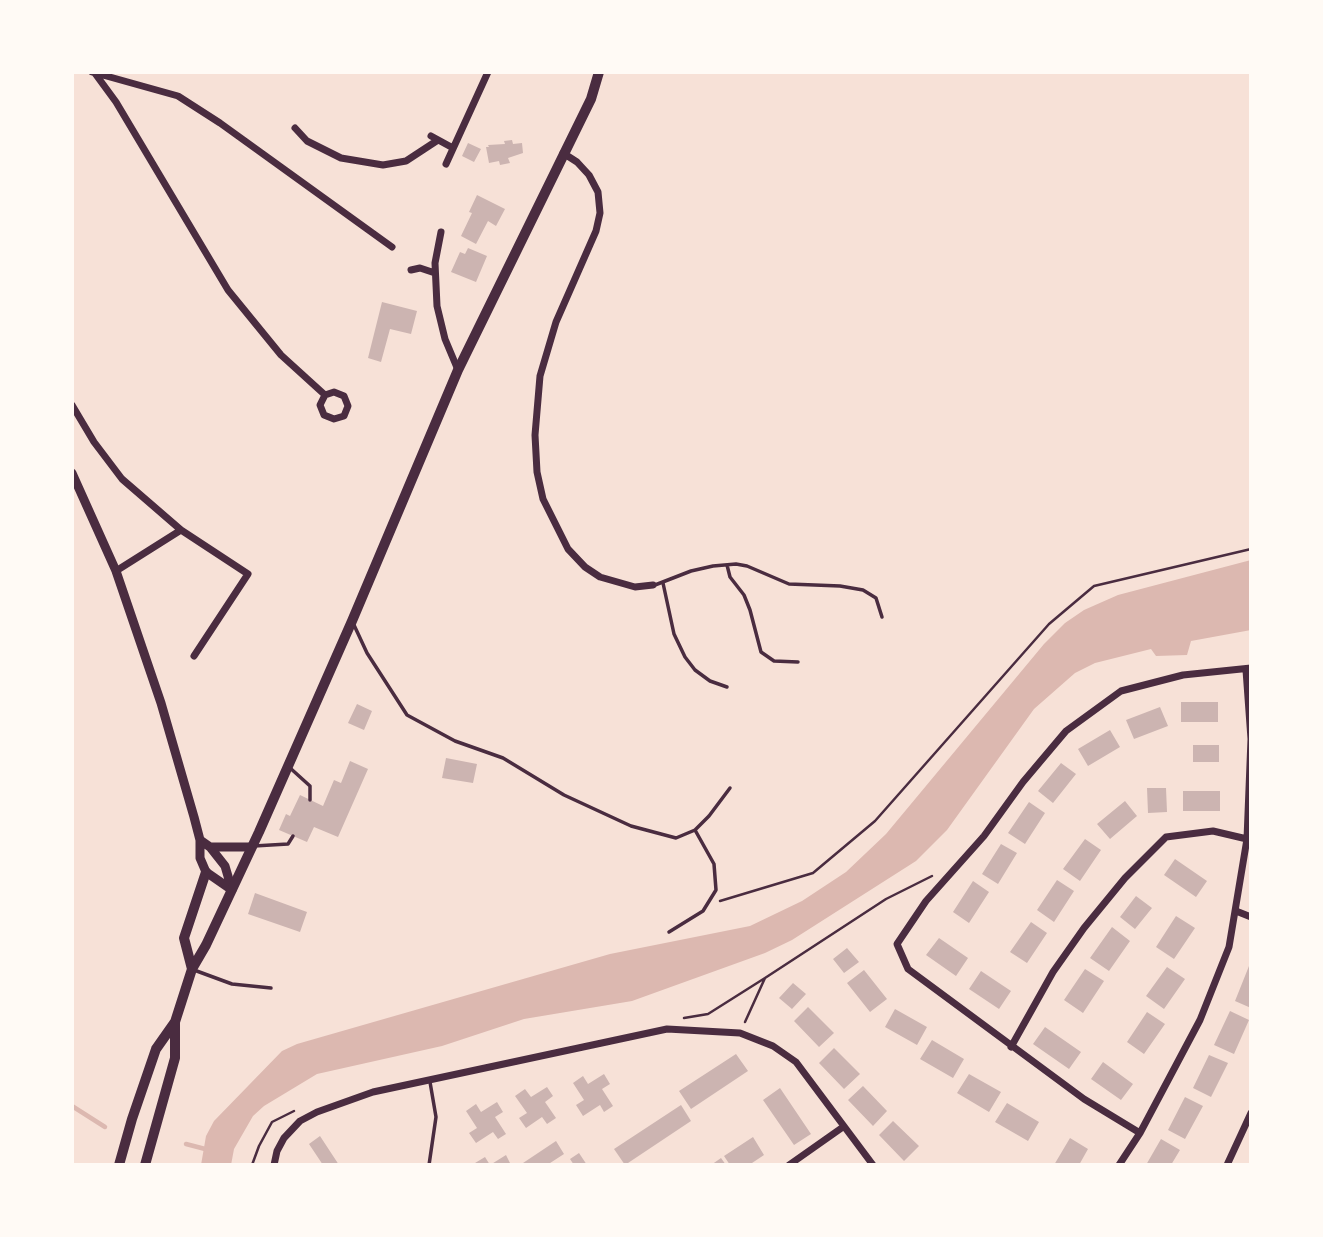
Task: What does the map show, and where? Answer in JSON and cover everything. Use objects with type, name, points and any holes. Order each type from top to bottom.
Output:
[{"type":"main road","points":[[119,1165],[156,1049],[175,1022],[192,969],[232,890],[352,621],[458,370],[591,99],[599,72]]},
{"type":"main road","points":[[192,969],[184,938],[206,872]]},
{"type":"main road","points":[[145,1165],[175,1058],[175,1022]]},
{"type":"street","points":[[92,72],[178,96],[220,123],[392,247]]},
{"type":"street","points":[[92,72],[116,102],[228,290],[281,355],[325,396]]},
{"type":"street","points":[[446,164],[488,72]]},
{"type":"street","points":[[295,128],[307,141],[341,158],[383,165],[405,161],[434,138],[453,148]]},
{"type":"street","points":[[563,153],[577,162],[589,175],[598,191],[600,213],[596,231],[556,321],[540,376],[535,435],[537,472],[543,499],[568,549],[585,567],[600,577],[635,587],[653,585]]},
{"type":"street","points":[[441,232],[435,272],[440,323],[458,370]]},
{"type":"street","points":[[411,270],[420,268],[435,272]]},
{"type":"street","points":[[72,405],[94,442],[122,480],[181,530],[248,574],[194,656]]},
{"type":"street","points":[[72,473],[116,571],[161,703],[200,841],[200,858],[206,872],[232,890]]},
{"type":"street","points":[[116,571],[181,530]]},
{"type":"street","points":[[1119,1165],[1140,1133],[1200,1020],[1229,947],[1247,839],[1251,739],[1249,669],[1183,676],[1121,691],[1066,732],[1023,782],[984,836],[926,901],[897,944],[908,970],[1011,1048],[1084,1099],[1140,1133]]},
{"type":"street","points":[[1011,1048],[1052,972],[1076,939],[1125,878],[1166,837],[1213,831],[1247,839]]},
{"type":"street","points":[[200,841],[210,848],[225,866],[232,890]]},
{"type":"street","points":[[210,848],[252,846]]},
{"type":"street","points":[[1236,911],[1251,917]]},
{"type":"street","points":[[274,1165],[284,1138],[300,1121],[373,1092],[667,1029],[740,1033],[774,1046],[796,1062],[873,1165]]},
{"type":"street","points":[[1227,1165],[1251,1113]]},
{"type":"street","points":[[789,1165],[843,1127]]},
{"type":"lane","points":[[653,585],[691,571],[727,565],[747,566],[789,584],[840,586],[863,590],[876,598],[882,617]]},
{"type":"lane","points":[[727,565],[730,577],[744,595],[750,610],[761,652],[774,661],[798,662]]},
{"type":"lane","points":[[663,583],[674,634],[685,657],[695,670],[710,681],[727,687]]},
{"type":"lane","points":[[352,621],[367,653],[407,715],[454,741],[503,758],[564,795],[631,826],[676,838],[695,830],[730,788]]},
{"type":"lane","points":[[287,765],[310,786],[310,800]]},
{"type":"lane","points":[[669,932],[696,916],[708,905],[716,890],[716,873],[695,830]]},
{"type":"lane","points":[[252,846],[288,844],[293,836]]},
{"type":"lane","points":[[192,969],[232,984],[271,988]]},
{"type":"lane","points":[[429,1165],[436,1117],[430,1080]]},
{"type":"path","points":[[708,905],[813,873],[875,821],[1049,624],[1094,586],[1251,549]]},
{"type":"path","points":[[740,1033],[765,978],[886,899],[934,875]]},
{"type":"shaded area","points":[[1251,560],[1251,630],[1191,641],[1187,655],[1156,656],[1151,649],[1095,663],[1075,673],[1034,709],[947,830],[916,861],[792,940],[765,953],[632,1001],[524,1019],[442,1046],[317,1074],[264,1106],[253,1116],[234,1149],[231,1165],[201,1165],[206,1136],[214,1121],[282,1051],[297,1044],[610,954],[750,926],[802,901],[846,872],[886,834],[1044,644],[1065,623],[1084,610],[1118,595]]},
{"type":"building","points":[[512,140],[513,144],[522,143],[523,153],[508,158],[510,163],[489,163],[486,147],[489,147],[488,145],[505,144],[504,141]]},
{"type":"building","points":[[468,143],[481,149],[474,162],[462,156]]},
{"type":"building","points":[[477,195],[505,209],[496,226],[488,221],[476,244],[461,236]]},
{"type":"building","points":[[468,248],[487,256],[476,282],[451,272],[460,252],[465,254]]},
{"type":"building","points":[[382,302],[417,311],[411,334],[390,329],[381,362],[368,358]]},
{"type":"building","points":[[1181,702],[1218,702],[1218,722],[1181,722]]},
{"type":"building","points":[[357,704],[372,711],[364,730],[348,723]]},
{"type":"building","points":[[1160,707],[1168,726],[1134,739],[1126,720]]},
{"type":"building","points":[[1110,730],[1120,747],[1088,766],[1078,749]]},
{"type":"building","points":[[1193,745],[1219,745],[1219,762],[1193,762]]},
{"type":"building","points":[[446,758],[477,764],[473,783],[442,778]]},
{"type":"building","points":[[350,761],[368,769],[338,837],[314,827],[307,842],[279,830],[286,814],[290,816],[300,795],[323,806],[334,780],[341,783]]},
{"type":"building","points":[[1061,763],[1076,774],[1053,803],[1038,791]]},
{"type":"building","points":[[1147,788],[1166,788],[1167,812],[1148,813]]},
{"type":"building","points":[[1183,791],[1220,791],[1220,811],[1183,811]]},
{"type":"building","points":[[1125,801],[1137,816],[1110,839],[1097,824]]},
{"type":"building","points":[[1029,802],[1045,813],[1025,844],[1008,833]]},
{"type":"building","points":[[1085,839],[1101,850],[1080,881],[1063,869]]},
{"type":"building","points":[[1001,844],[1017,853],[998,884],[982,874]]},
{"type":"building","points":[[1175,859],[1207,881],[1196,897],[1164,875]]},
{"type":"building","points":[[1057,880],[1074,891],[1054,922],[1037,910]]},
{"type":"building","points":[[973,881],[989,892],[969,923],[953,912]]},
{"type":"building","points":[[255,893],[307,912],[300,932],[248,914]]},
{"type":"building","points":[[1136,896],[1152,908],[1135,929],[1120,917]]},
{"type":"building","points":[[1176,916],[1195,928],[1174,959],[1156,947]]},
{"type":"building","points":[[1031,922],[1047,933],[1027,963],[1010,952]]},
{"type":"building","points":[[1112,927],[1130,941],[1109,971],[1090,958]]},
{"type":"building","points":[[939,938],[968,958],[956,976],[926,955]]},
{"type":"building","points":[[847,948],[859,962],[844,973],[833,959]]},
{"type":"building","points":[[1249,966],[1251,967],[1251,1008],[1235,1001]]},
{"type":"building","points":[[1167,967],[1185,979],[1164,1009],[1146,996]]},
{"type":"building","points":[[1085,969],[1104,981],[1083,1013],[1064,1000]]},
{"type":"building","points":[[864,970],[887,999],[870,1012],[847,983]]},
{"type":"building","points":[[981,971],[1011,991],[999,1009],[969,989]]},
{"type":"building","points":[[793,983],[806,994],[792,1009],[779,998]]},
{"type":"building","points":[[808,1007],[834,1033],[819,1047],[794,1021]]},
{"type":"building","points":[[895,1009],[927,1027],[917,1045],[885,1027]]},
{"type":"building","points":[[1230,1011],[1249,1020],[1234,1054],[1214,1045]]},
{"type":"building","points":[[1147,1012],[1165,1024],[1144,1054],[1127,1042]]},
{"type":"building","points":[[1045,1027],[1081,1052],[1069,1069],[1033,1044]]},
{"type":"building","points":[[932,1040],[964,1059],[953,1078],[920,1059]]},
{"type":"building","points":[[834,1048],[860,1074],[844,1089],[819,1063]]},
{"type":"building","points":[[736,1054],[748,1071],[691,1109],[679,1091]]},
{"type":"building","points":[[1209,1055],[1228,1063],[1211,1097],[1193,1088]]},
{"type":"building","points":[[1103,1062],[1133,1084],[1121,1100],[1091,1079]]},
{"type":"building","points":[[604,1074],[610,1084],[602,1089],[613,1106],[604,1112],[600,1105],[583,1116],[576,1105],[584,1100],[573,1083],[583,1076],[588,1084]]},
{"type":"building","points":[[969,1074],[1001,1092],[989,1112],[957,1093]]},
{"type":"building","points":[[863,1086],[887,1111],[873,1126],[848,1100]]},
{"type":"building","points":[[547,1087],[553,1096],[545,1102],[556,1118],[547,1124],[542,1117],[526,1128],[519,1118],[527,1113],[515,1096],[525,1089],[531,1097]]},
{"type":"building","points":[[780,1088],[811,1134],[794,1145],[763,1100]]},
{"type":"building","points":[[1185,1097],[1203,1106],[1185,1139],[1168,1130]]},
{"type":"building","points":[[497,1102],[503,1112],[495,1117],[506,1134],[498,1139],[493,1132],[476,1143],[469,1133],[477,1128],[466,1111],[476,1104],[481,1112]]},
{"type":"building","points":[[1007,1103],[1039,1122],[1028,1141],[995,1122]]},
{"type":"building","points":[[681,1105],[691,1121],[625,1165],[614,1149]]},
{"type":"building","points":[[893,1121],[919,1146],[904,1161],[879,1135]]},
{"type":"building","points":[[320,1136],[339,1165],[323,1165],[309,1144]]},
{"type":"building","points":[[753,1137],[764,1155],[749,1165],[730,1165],[724,1156]]},
{"type":"building","points":[[1070,1138],[1088,1149],[1079,1165],[1054,1165]]},
{"type":"building","points":[[1161,1139],[1180,1150],[1171,1165],[1146,1165]]},
{"type":"building","points":[[556,1141],[564,1154],[547,1165],[524,1165],[523,1163]]},
{"type":"building","points":[[579,1153],[587,1165],[574,1165],[570,1159]]},
{"type":"building","points":[[506,1155],[511,1165],[490,1165]]},
{"type":"building","points":[[485,1157],[490,1165],[476,1165],[475,1163]]},
{"type":"building","points":[[721,1158],[726,1165],[711,1165]]},
{"type":"waterway","points":[[72,1106],[105,1127]]},
{"type":"waterway","points":[[186,1144],[209,1150]]}]
